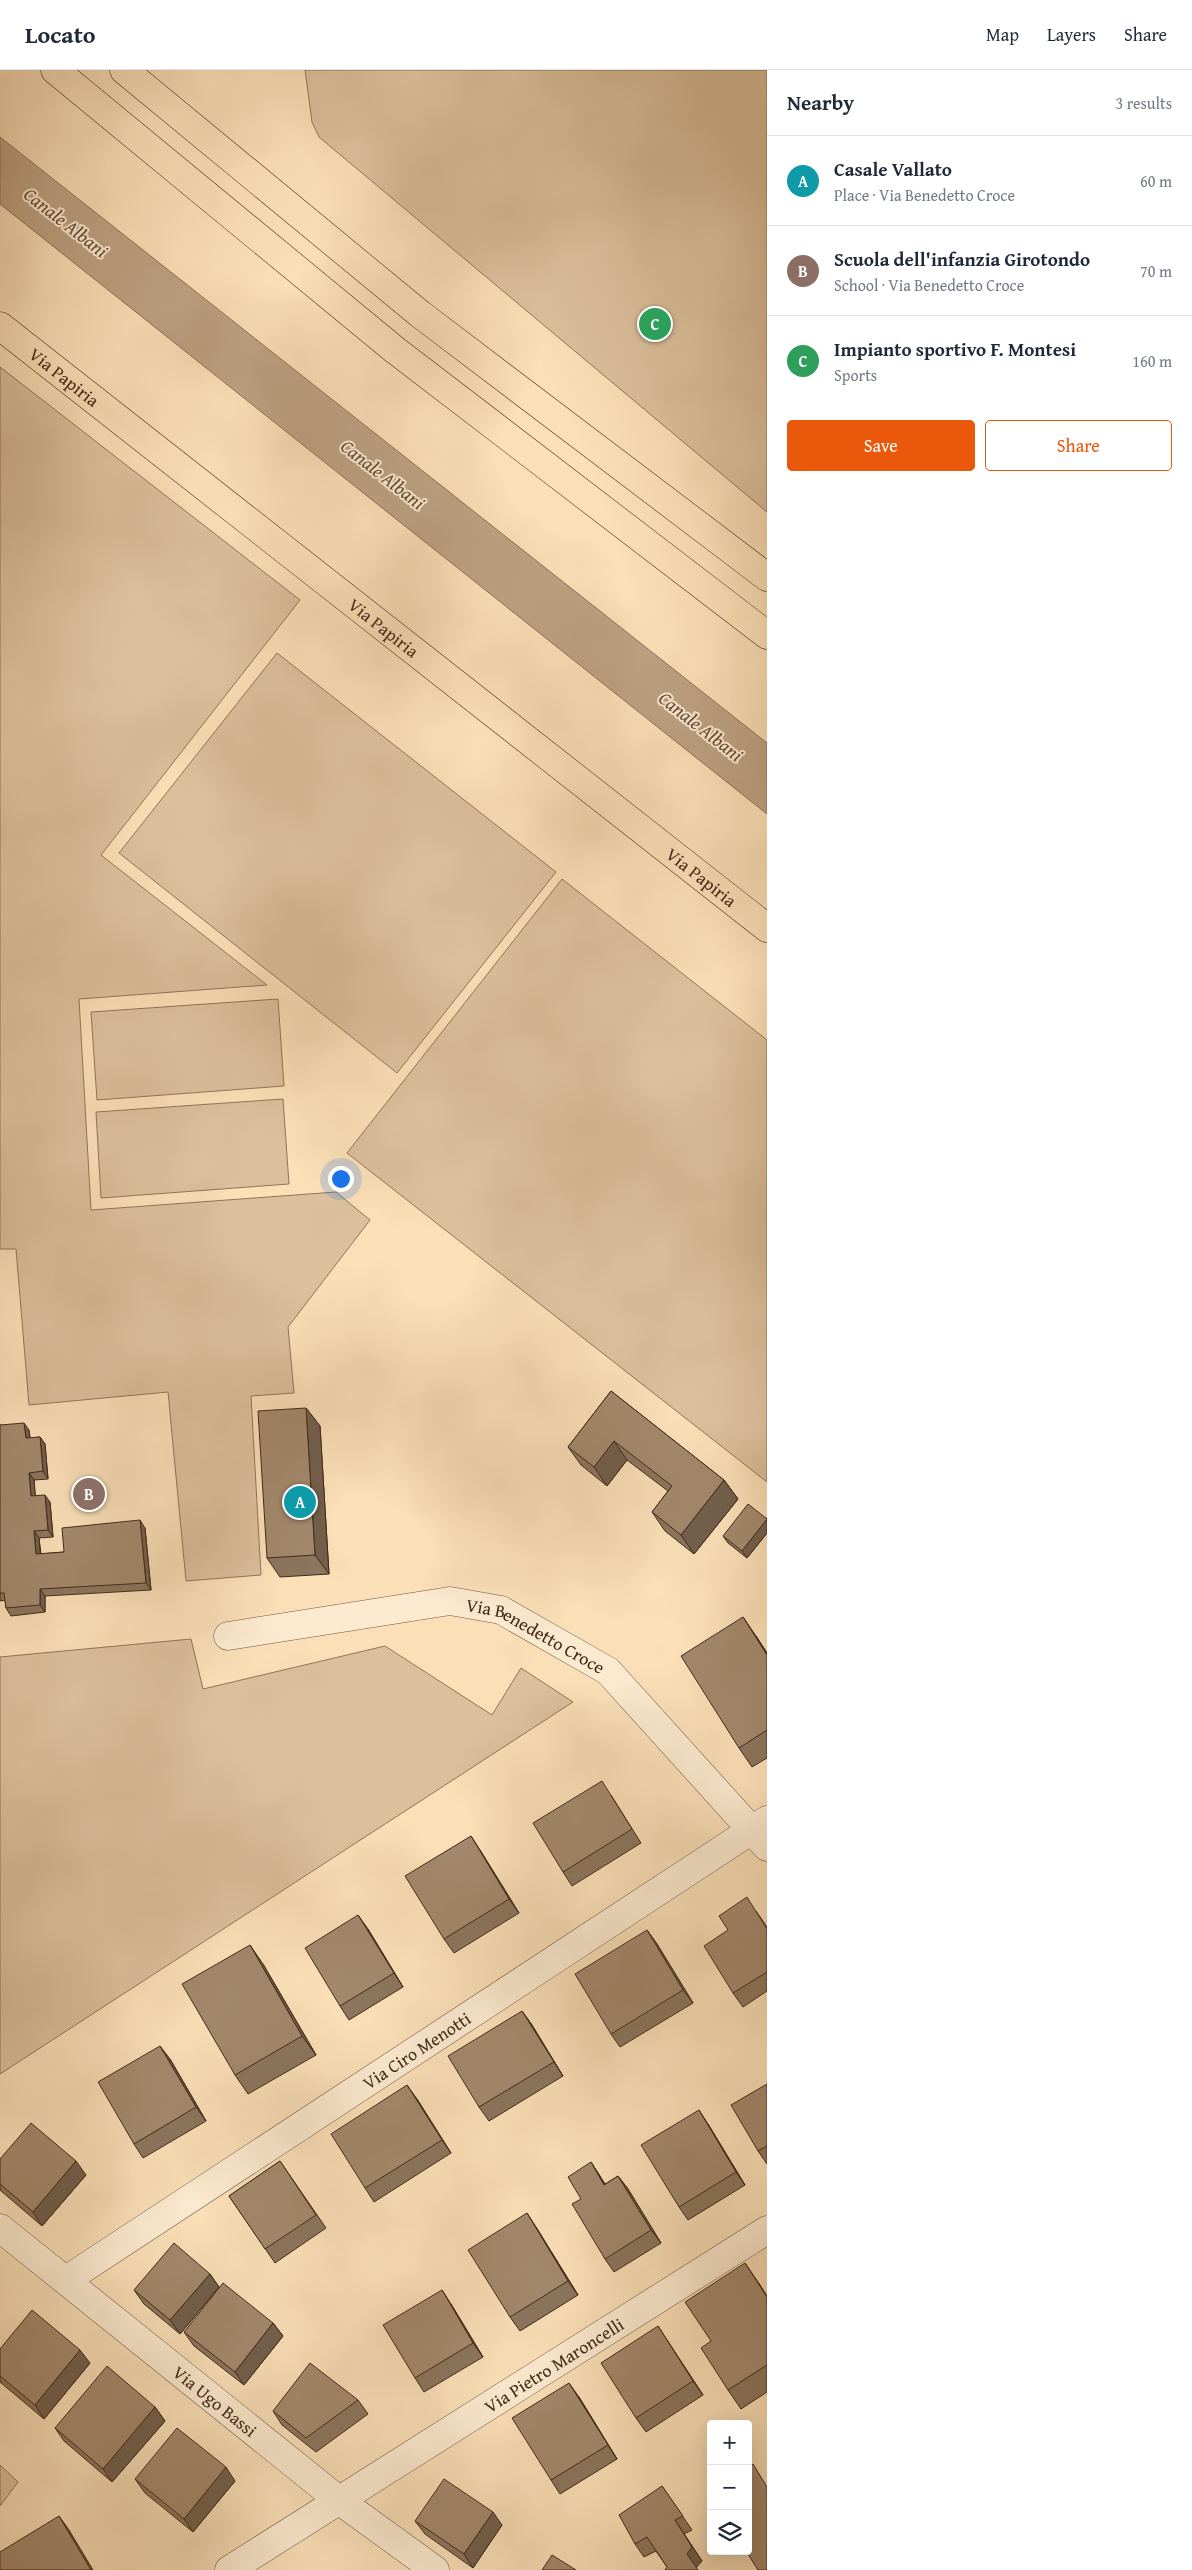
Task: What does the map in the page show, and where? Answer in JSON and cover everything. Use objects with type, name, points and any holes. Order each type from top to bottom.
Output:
[{"type":"main road","points":[[55,70],[395,350],[767,634]]},
{"type":"main road","points":[[124,70],[420,314],[767,577]]},
{"type":"main road","name":"Via Papiria","points":[[0,326],[767,928]]},
{"type":"street","name":"Via Benedetto Croce","points":[[228,1636],[450,1602],[501,1610],[608,1671],[762,1832]]},
{"type":"street","name":"Via Ciro Menotti","points":[[66,2280],[762,1832]]},
{"type":"street","name":"Via Ugo Bassi","points":[[0,2228],[340,2501],[436,2570]]},
{"type":"street","name":"Via Pietro Maroncelli","points":[[229,2570],[767,2230]]},
{"type":"shaded area","points":[[305,70],[767,70],[767,512],[319,137],[312,122]]},
{"type":"shaded area","points":[[0,367],[300,600],[101,855],[267,985],[79,999],[91,1210],[336,1192],[370,1220],[288,1327],[294,1393],[251,1396],[261,1575],[186,1581],[168,1392],[29,1405],[16,1249],[0,1249]]},
{"type":"shaded area","points":[[277,653],[556,872],[397,1073],[119,853]]},
{"type":"shaded area","points":[[562,879],[767,1040],[767,1482],[347,1153]]},
{"type":"shaded area","points":[[278,999],[284,1086],[97,1100],[91,1012]]},
{"type":"shaded area","points":[[283,1099],[289,1184],[101,1198],[96,1112]]},
{"type":"shaded area","points":[[191,1639],[203,1689],[385,1646],[492,1715],[521,1668],[573,1702],[0,2074],[0,1657]]},
{"type":"shaded area","points":[[0,2465],[18,2482],[0,2506]]},
{"type":"water","name":"Canale Albani","points":[[0,137],[767,743],[767,814],[0,204]]},
{"type":"building","points":[[611,1391],[724,1480],[681,1535],[652,1512],[672,1486],[614,1441],[594,1467],[568,1447]]},
{"type":"building","points":[[306,1408],[315,1555],[267,1558],[258,1411]]},
{"type":"building","points":[[24,1423],[26,1438],[40,1437],[43,1471],[29,1473],[31,1496],[45,1495],[48,1530],[34,1531],[36,1554],[64,1552],[62,1528],[140,1520],[146,1583],[40,1589],[40,1605],[6,1608],[4,1593],[0,1593],[0,1425]]},
{"type":"building","points":[[748,1504],[767,1519],[742,1551],[723,1536]]},
{"type":"building","points":[[743,1617],[767,1655],[767,1730],[739,1748],[681,1656]]},
{"type":"building","points":[[602,1781],[632,1829],[563,1872],[533,1823]]},
{"type":"building","points":[[471,1836],[509,1899],[444,1939],[405,1876]]},
{"type":"building","points":[[747,1897],[767,1929],[767,1972],[733,1993],[704,1946],[728,1930],[719,1916]]},
{"type":"building","points":[[358,1915],[394,1973],[340,2006],[305,1948]]},
{"type":"building","points":[[647,1930],[683,1990],[611,2034],[575,1974]]},
{"type":"building","points":[[250,1945],[302,2036],[235,2075],[182,1984]]},
{"type":"building","points":[[522,2011],[554,2062],[479,2107],[448,2056]]},
{"type":"building","points":[[160,2046],[196,2107],[134,2144],[98,2082]]},
{"type":"building","points":[[767,2084],[767,2146],[758,2151],[731,2105]]},
{"type":"building","points":[[407,2085],[442,2140],[365,2188],[331,2134]]},
{"type":"building","points":[[699,2110],[736,2172],[679,2207],[641,2145]]},
{"type":"building","points":[[31,2123],[76,2161],[33,2212],[0,2184],[0,2159]]},
{"type":"building","points":[[280,2161],[316,2215],[265,2249],[229,2196]]},
{"type":"building","points":[[591,2162],[604,2185],[618,2176],[651,2230],[605,2259],[572,2204],[581,2199],[568,2177]]},
{"type":"building","points":[[527,2213],[568,2281],[510,2317],[468,2250]]},
{"type":"building","points":[[174,2243],[210,2274],[170,2320],[134,2290]]},
{"type":"building","points":[[745,2263],[767,2297],[767,2365],[728,2390],[701,2348],[711,2341],[685,2302]]},
{"type":"building","points":[[223,2283],[273,2323],[235,2372],[184,2332]]},
{"type":"building","points":[[442,2290],[473,2343],[415,2378],[383,2325]]},
{"type":"building","points":[[32,2310],[80,2350],[35,2405],[0,2376],[0,2349]]},
{"type":"building","points":[[658,2326],[693,2381],[636,2418],[601,2363]]},
{"type":"building","points":[[310,2363],[358,2400],[306,2438],[273,2411]]},
{"type":"building","points":[[107,2366],[155,2407],[103,2469],[55,2428]]},
{"type":"building","points":[[569,2383],[608,2445],[551,2480],[512,2418]]},
{"type":"building","points":[[177,2428],[226,2467],[184,2519],[135,2479]]},
{"type":"building","points":[[752,2465],[767,2487],[767,2570],[758,2570],[749,2555],[752,2555]]},
{"type":"building","points":[[444,2479],[493,2512],[464,2554],[415,2521]]},
{"type":"building","points":[[662,2486],[683,2516],[675,2520],[692,2547],[687,2554],[698,2570],[665,2570],[667,2567],[647,2537],[635,2544],[619,2515]]},
{"type":"building","points":[[59,2516],[91,2570],[0,2570],[0,2552]]},
{"type":"building","points":[[552,2555],[576,2570],[542,2570]]},
{"type":"place","name":"Impianto sportivo F. Montesi","points":[[655,324]]},
{"type":"place","name":"Scuola dell'infanzia Girotondo","points":[[89,1494]]},
{"type":"place","name":"Casale Vallato","points":[[300,1502]]}]
